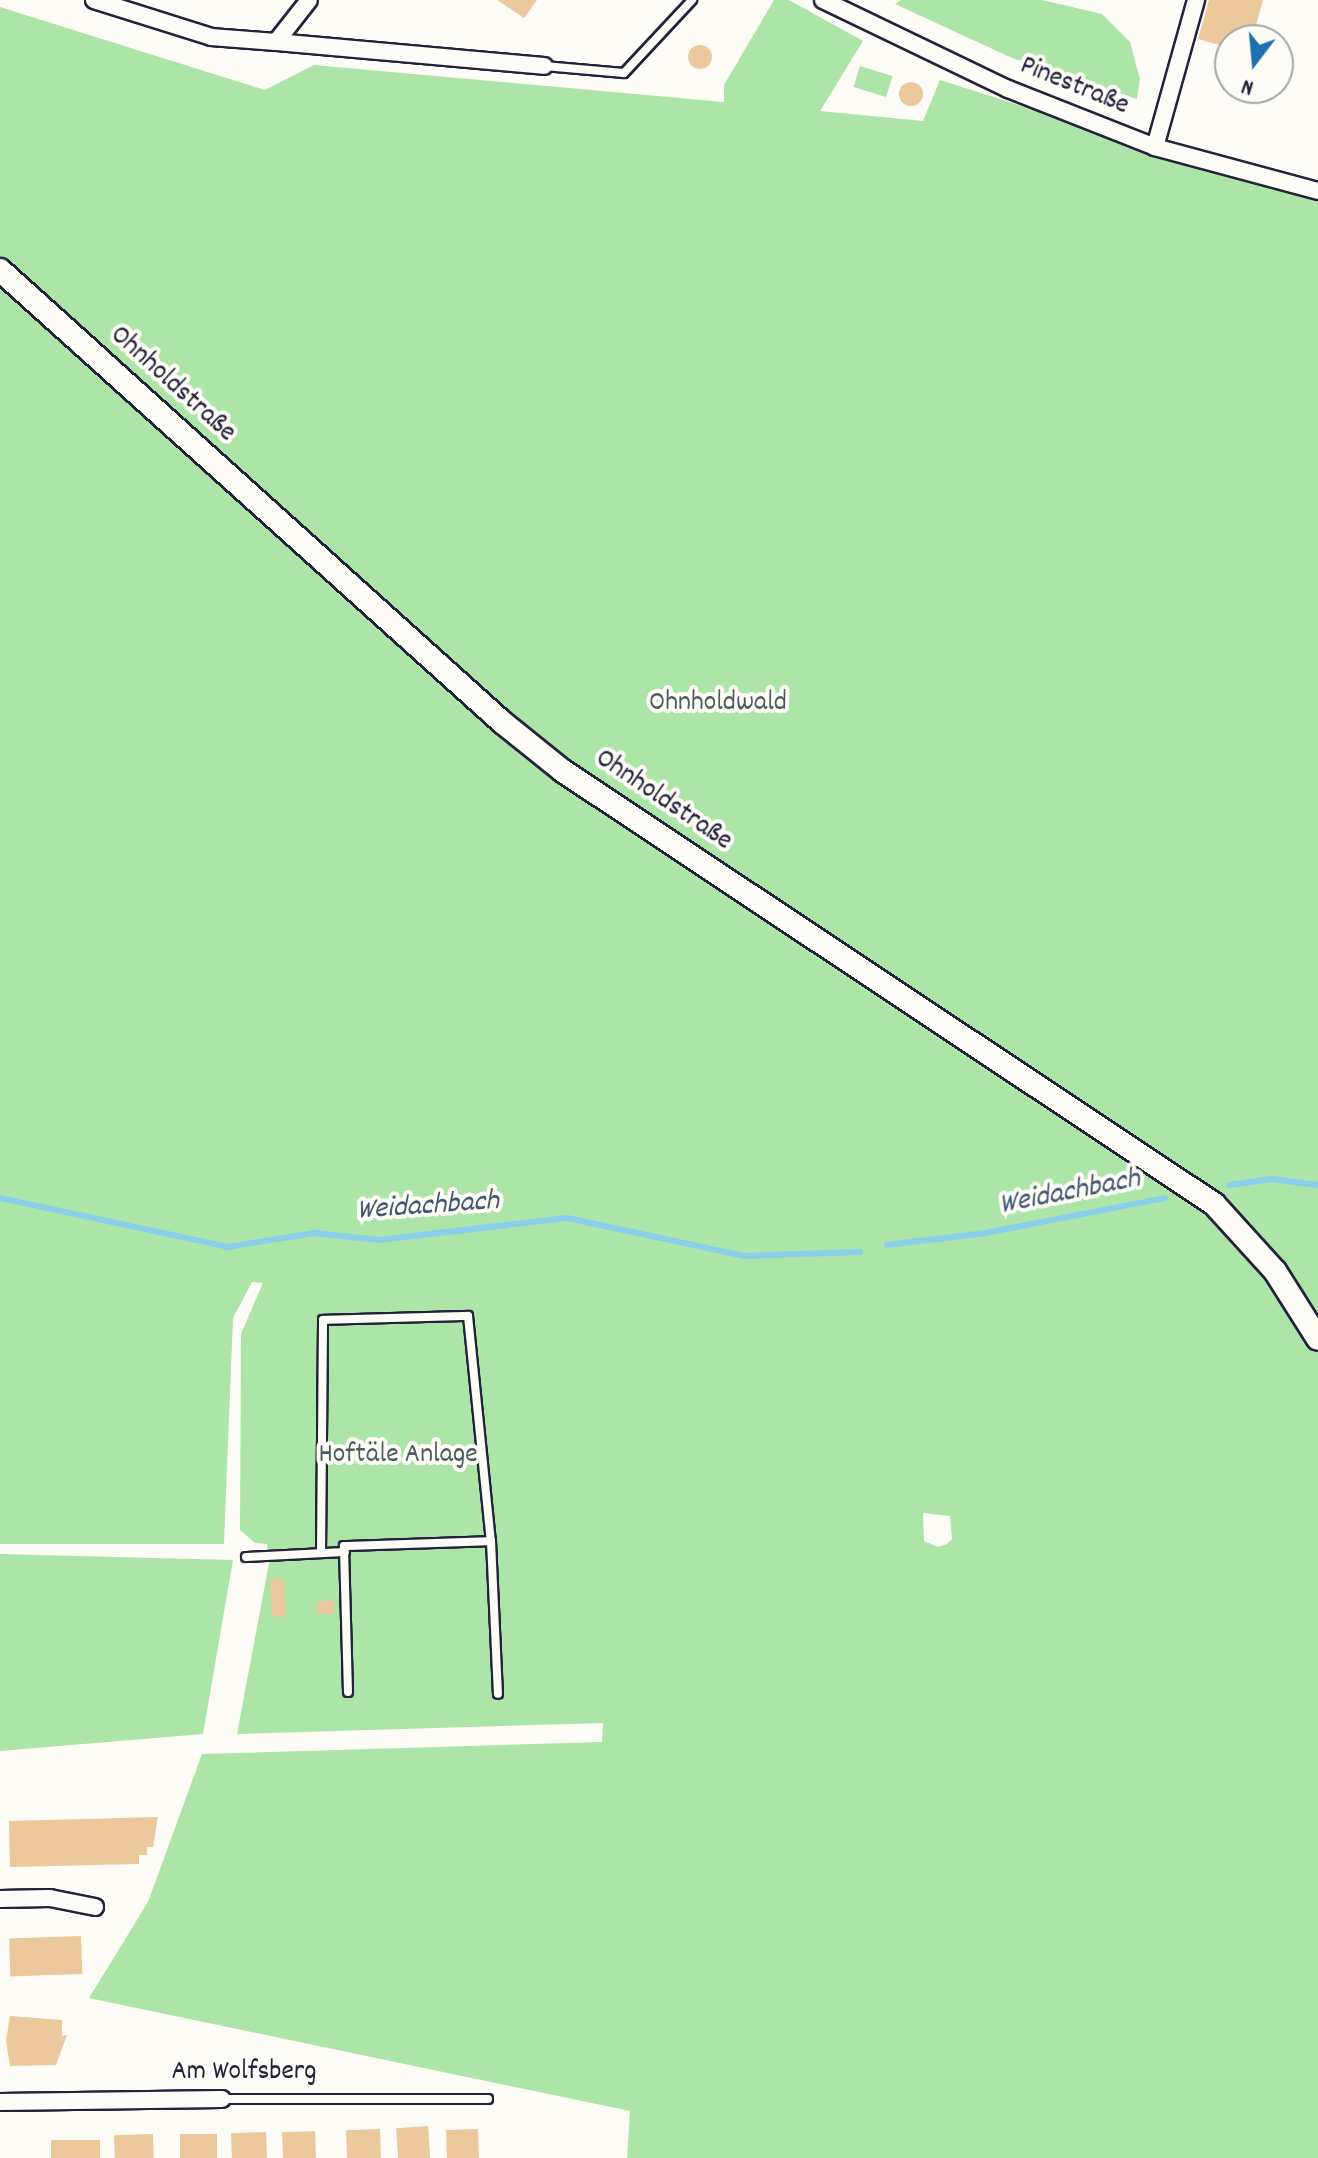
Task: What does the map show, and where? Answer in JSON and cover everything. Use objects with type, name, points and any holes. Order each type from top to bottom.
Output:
[{"type":"main road","name":"Ohnholdstraße","points":[[0,270],[502,722],[563,771],[1214,1204],[1275,1271],[1318,1339]]},
{"type":"street","points":[[94,0],[211,37],[544,66]]},
{"type":"street","points":[[276,42],[309,0]]},
{"type":"street","name":"Pinestraße","points":[[823,0],[1008,89],[1155,147],[1318,191]]},
{"type":"street","points":[[1155,147],[1196,0]]},
{"type":"street","points":[[0,1899],[50,1898],[95,1907]]},
{"type":"street","name":"Am Wolfsberg","points":[[0,2102],[222,2099]]},
{"type":"lane","points":[[544,66],[624,73],[692,0]]},
{"type":"lane","points":[[321,1553],[323,1320],[468,1316],[491,1541],[498,1694]]},
{"type":"lane","points":[[348,1692],[344,1546],[491,1541]]},
{"type":"lane","points":[[246,1557],[345,1552]]},
{"type":"lane","name":"Am Wolfsberg","points":[[222,2099],[488,2099]]},
{"type":"green space","name":"Ohnholdwald","points":[[774,0],[789,0],[863,41],[820,111],[923,121],[940,80],[1318,200],[1318,2158],[627,2158],[630,2111],[89,1998],[148,1902],[202,1754],[602,1742],[603,1723],[237,1734],[269,1563],[267,1544],[255,1543],[240,1530],[241,1334],[263,1283],[252,1282],[233,1318],[224,1544],[0,1544],[0,7],[265,90],[314,65],[724,102],[724,85]],"holes":[[[923,1513],[950,1516],[952,1539],[947,1544],[938,1547],[924,1541]]]},
{"type":"green space","points":[[901,0],[1042,0],[1102,14],[1130,42],[1140,79],[1137,99],[1012,58],[895,4]]},
{"type":"green space","points":[[860,66],[893,76],[886,97],[854,87]]},
{"type":"green space","points":[[0,1554],[233,1560],[203,1734],[0,1751]]},
{"type":"building","points":[[497,0],[537,0],[524,18]]},
{"type":"building","points":[[1209,0],[1263,0],[1256,24],[1214,24],[1214,44],[1198,39]]},
{"type":"building","points":[[700,45],[708,49],[712,57],[708,65],[700,69],[692,65],[688,57],[692,49]]},
{"type":"building","points":[[911,82],[919,86],[923,94],[919,102],[911,106],[903,102],[899,94],[903,86]]},
{"type":"building","points":[[284,1579],[286,1616],[272,1617],[270,1580]]},
{"type":"building","points":[[317,1601],[334,1601],[334,1614],[317,1614]]},
{"type":"building","points":[[158,1817],[153,1847],[147,1847],[147,1855],[139,1855],[139,1864],[10,1867],[9,1821]]},
{"type":"building","points":[[81,1936],[82,1974],[10,1976],[9,1939]]},
{"type":"building","points":[[10,2016],[62,2020],[62,2036],[67,2035],[56,2065],[10,2066],[6,2041]]},
{"type":"building","points":[[428,2126],[430,2158],[398,2158],[396,2128]]},
{"type":"building","points":[[380,2129],[381,2158],[347,2158],[346,2130]]},
{"type":"building","points":[[478,2129],[479,2158],[447,2158],[446,2130]]},
{"type":"building","points":[[315,2131],[316,2158],[283,2158],[282,2132]]},
{"type":"building","points":[[266,2132],[267,2158],[232,2158],[231,2133]]},
{"type":"building","points":[[153,2134],[154,2158],[115,2158],[114,2135]]},
{"type":"building","points":[[180,2134],[217,2134],[217,2158],[180,2158]]},
{"type":"building","points":[[51,2140],[100,2140],[100,2158],[51,2158]]},
{"type":"waterway","name":"Weidachbach","points":[[1229,1185],[1272,1179],[1318,1185]]},
{"type":"waterway","name":"Weidachbach","points":[[0,1198],[228,1247],[314,1233],[379,1240],[567,1218],[744,1256],[860,1252]]},
{"type":"waterway","name":"Weidachbach","points":[[887,1245],[985,1233],[1165,1198]]},
{"type":"park label","name":"Hoftäle Anlage","points":[[398,1456]]}]
